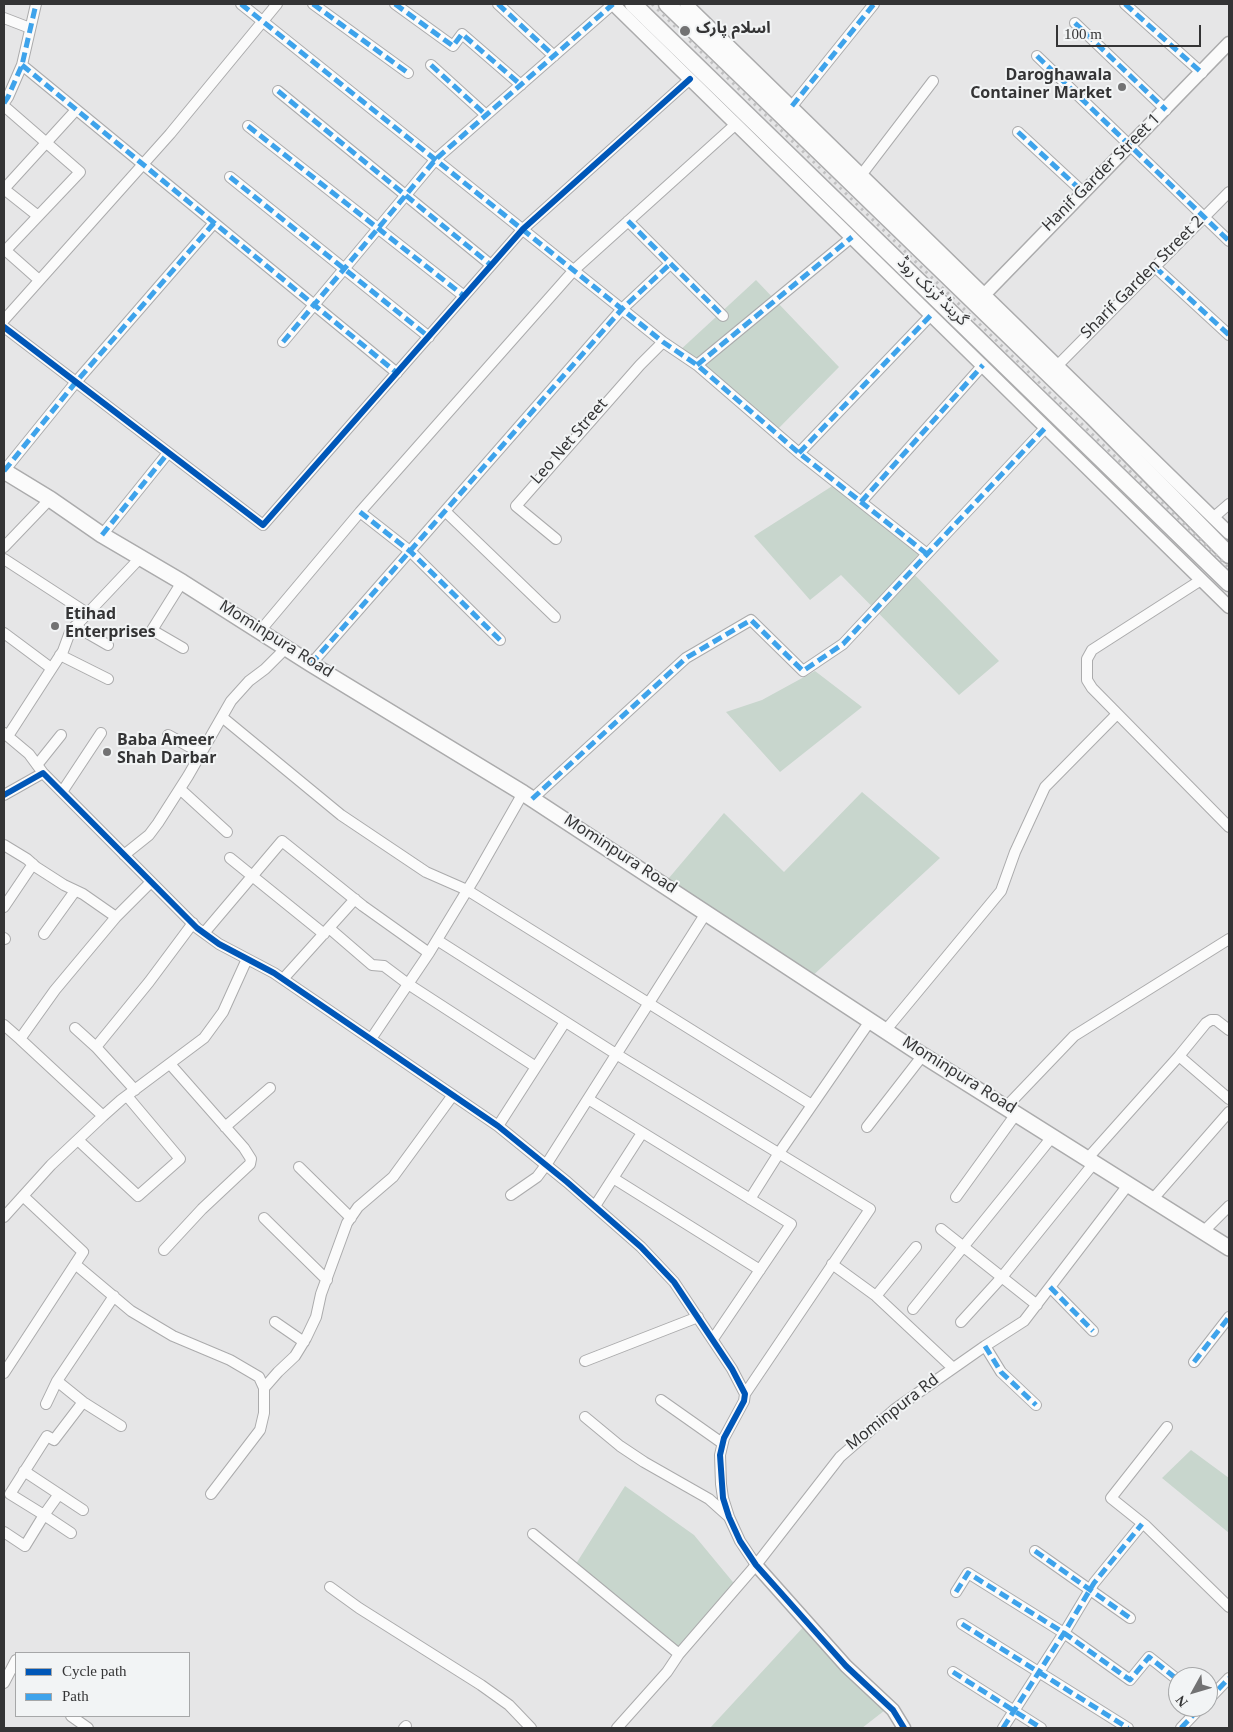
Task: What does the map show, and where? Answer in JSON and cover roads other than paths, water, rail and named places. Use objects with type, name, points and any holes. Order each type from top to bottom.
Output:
[{"type":"main road","name":"گرینڈ ٹرنک روڈ","points":[[633,4],[1229,583]]},
{"type":"main road","name":"گرینڈ ٹرنک روڈ","points":[[667,4],[1096,411],[1229,555]]},
{"type":"main road","points":[[1075,433],[1096,411]]},
{"type":"main road","name":"Mominpura Road","points":[[4,471],[50,499],[102,535],[182,582],[311,664],[528,796],[885,1031],[1229,1248]]},
{"type":"street","points":[[36,4],[22,65],[5,100],[46,142],[80,172],[4,250],[39,280]]},
{"type":"street","points":[[241,4],[264,20],[663,342],[697,365],[799,453],[927,554]]},
{"type":"street","points":[[4,320],[170,134],[277,4]]},
{"type":"street","points":[[313,4],[408,73]]},
{"type":"street","points":[[395,4],[453,46],[462,34],[521,85]]},
{"type":"street","points":[[498,4],[554,56]]},
{"type":"street","points":[[283,342],[436,159],[613,4],[1229,607]]},
{"type":"street","points":[[686,4],[862,174],[980,299],[1058,365],[1096,411],[1214,517],[1229,533]]},
{"type":"street","points":[[792,106],[874,4]]},
{"type":"street","points":[[1125,4],[1202,73]]},
{"type":"street","points":[[4,18],[30,28]]},
{"type":"street","points":[[1075,23],[1166,110]]},
{"type":"street","name":"Hanif Garder Street 1","points":[[980,299],[1229,44]]},
{"type":"street","points":[[1037,56],[1229,241]]},
{"type":"street","points":[[22,65],[397,373]]},
{"type":"street","points":[[431,65],[486,115]]},
{"type":"street","points":[[4,327],[263,525],[523,229],[690,79]]},
{"type":"street","points":[[862,174],[933,81]]},
{"type":"street","points":[[278,91],[491,265]]},
{"type":"street","points":[[38,216],[4,189],[76,110]]},
{"type":"street","points":[[260,631],[360,512],[574,270],[736,124]]},
{"type":"street","points":[[248,126],[464,296]]},
{"type":"street","points":[[1018,132],[1084,193]]},
{"type":"street","points":[[230,177],[429,336]]},
{"type":"street","name":"Sharif Garden Street 2","points":[[1058,365],[1229,192]]},
{"type":"street","points":[[628,221],[723,316]]},
{"type":"street","points":[[4,471],[76,382],[214,222]]},
{"type":"street","points":[[697,365],[852,237]]},
{"type":"street","points":[[311,664],[622,309],[670,264]]},
{"type":"street","points":[[1155,267],[1229,335]]},
{"type":"street","points":[[799,453],[932,315]]},
{"type":"street","name":"Leo Net Street","points":[[556,539],[516,506],[640,365],[663,342]]},
{"type":"street","points":[[861,502],[983,365]]},
{"type":"street","points":[[371,1039],[429,953],[528,796],[686,658],[751,620],[803,671],[843,644],[1046,427]]},
{"type":"street","points":[[102,535],[168,453]]},
{"type":"street","points":[[4,547],[50,499]]},
{"type":"street","points":[[1214,517],[1229,504]]},
{"type":"street","points":[[360,512],[411,552],[500,640]]},
{"type":"street","points":[[446,512],[555,617]]},
{"type":"street","points":[[140,558],[70,632],[52,668],[6,735],[28,754],[62,792],[193,924],[219,944],[283,979],[498,1126],[642,1247],[674,1282],[732,1368],[744,1394],[744,1401],[724,1438],[720,1455],[723,1498],[740,1541],[756,1565],[846,1666],[893,1710],[904,1728]]},
{"type":"street","points":[[4,559],[87,613]]},
{"type":"street","points":[[1201,580],[1092,650],[1087,659],[1087,680],[1092,688],[1117,714],[1229,827]]},
{"type":"street","points":[[182,582],[152,630],[184,648]]},
{"type":"street","points":[[75,626],[108,645]]},
{"type":"street","points":[[4,633],[52,668]]},
{"type":"street","points":[[124,855],[149,835],[180,789],[231,701],[249,681],[265,669],[286,648]]},
{"type":"street","points":[[60,655],[108,679]]},
{"type":"street","points":[[885,1031],[1000,891],[1015,852],[1045,787],[1117,714]]},
{"type":"street","points":[[222,717],[341,815],[426,872],[467,890],[812,1105]]},
{"type":"street","points":[[62,792],[101,733]]},
{"type":"street","points":[[4,795],[40,769],[61,735]]},
{"type":"street","points":[[168,735],[201,753]]},
{"type":"street","points":[[180,789],[227,832]]},
{"type":"street","points":[[204,933],[282,841],[355,900],[429,953]]},
{"type":"street","points":[[4,844],[116,917]]},
{"type":"street","points":[[230,858],[252,877],[372,965],[384,966],[408,984],[536,1068]]},
{"type":"street","points":[[4,907],[33,864]]},
{"type":"street","points":[[20,1039],[55,990],[116,917],[151,882]]},
{"type":"street","points":[[44,934],[75,890]]},
{"type":"street","points":[[283,979],[355,900]]},
{"type":"street","points":[[511,1195],[537,1177],[546,1165],[706,913]]},
{"type":"street","points":[[96,1047],[193,924]]},
{"type":"street","points":[[956,1197],[1011,1111],[1074,1036],[1229,939]]},
{"type":"street","points":[[437,940],[616,1054],[870,1208],[744,1394]]},
{"type":"street","points":[[4,1217],[51,1165],[103,1116],[204,1038],[223,1012],[248,959]]},
{"type":"street","points":[[961,1322],[1002,1277],[1091,1161],[1201,1028],[1211,1020],[1222,1023],[1229,1030]]},
{"type":"street","points":[[750,1199],[779,1153],[870,1021]]},
{"type":"street","points":[[498,1126],[565,1022]]},
{"type":"street","points":[[4,1025],[103,1116]]},
{"type":"street","points":[[75,1028],[96,1047],[180,1159],[138,1196],[78,1140]]},
{"type":"street","points":[[867,1127],[923,1055]]},
{"type":"street","points":[[1179,1056],[1229,1099]]},
{"type":"street","points":[[164,1250],[202,1209],[250,1164],[251,1159],[170,1064]]},
{"type":"street","points":[[225,1127],[270,1088]]},
{"type":"street","points":[[264,1388],[295,1356],[304,1342],[316,1317],[327,1280],[350,1218],[358,1207],[393,1177],[453,1095]]},
{"type":"street","points":[[588,1099],[791,1224],[713,1340]]},
{"type":"street","points":[[1152,1200],[1229,1112]]},
{"type":"street","points":[[594,1206],[642,1133]]},
{"type":"street","points":[[914,1309],[1052,1137]]},
{"type":"street","points":[[299,1167],[350,1218]]},
{"type":"street","points":[[613,1178],[760,1270]]},
{"type":"street","name":"Mominpura Rd","points":[[617,1728],[667,1672],[679,1654],[756,1565],[840,1457],[895,1409],[1024,1321],[1128,1185]]},
{"type":"street","points":[[4,1373],[83,1252],[23,1196]]},
{"type":"street","points":[[1203,1232],[1229,1206]]},
{"type":"street","points":[[264,1218],[327,1280]]},
{"type":"street","points":[[941,1229],[1037,1305]]},
{"type":"street","points":[[876,1296],[916,1247]]},
{"type":"street","points":[[75,1264],[131,1311],[173,1336],[230,1360],[259,1377],[264,1388],[264,1413],[260,1430],[211,1494]]},
{"type":"street","points":[[832,1264],[876,1296],[953,1368]]},
{"type":"street","points":[[1050,1287],[1093,1331]]},
{"type":"street","points":[[46,1404],[58,1381],[114,1296]]},
{"type":"street","points":[[1194,1362],[1229,1316]]},
{"type":"street","points":[[585,1361],[698,1317]]},
{"type":"street","points":[[275,1322],[304,1342]]},
{"type":"street","points":[[985,1346],[1001,1372],[1036,1405]]},
{"type":"street","points":[[58,1381],[82,1402],[121,1426]]},
{"type":"street","points":[[661,1400],[722,1443]]},
{"type":"street","points":[[71,1533],[10,1494],[47,1436],[54,1440],[82,1402]]},
{"type":"street","points":[[585,1417],[620,1446],[709,1499],[729,1517]]},
{"type":"street","points":[[1168,1427],[1110,1498],[1142,1524],[1229,1607]]},
{"type":"street","points":[[24,1472],[83,1510]]},
{"type":"street","points":[[4,1532],[25,1546],[59,1494]]},
{"type":"street","points":[[1004,1728],[1094,1583],[1142,1524]]},
{"type":"street","points":[[533,1534],[679,1654]]},
{"type":"street","points":[[1034,1551],[1130,1618]]},
{"type":"street","points":[[956,1592],[968,1574],[1064,1633],[1130,1680],[1149,1656],[1168,1672]]},
{"type":"street","points":[[330,1587],[359,1608],[481,1685],[509,1705],[531,1728]]},
{"type":"street","points":[[962,1624],[1128,1728]]},
{"type":"street","points":[[8,1678],[15,1662]]},
{"type":"street","points":[[953,1672],[1041,1728]]},
{"type":"street","points":[[1218,1690],[1229,1678]]},
{"type":"street","points":[[72,1717],[88,1728]]},
{"type":"street","points":[[1181,1728],[1191,1717]]},
{"type":"railway","points":[[652,4],[1229,568]]},
{"type":"place","name":"اسلام پارک","points":[[685,31]]},
{"type":"place","name":"Daroghawala Container Market","points":[[1122,87]]},
{"type":"place","name":"Etihad Enterprises","points":[[55,626]]},
{"type":"place","name":"Baba Ameer Shah Darbar","points":[[107,752]]}]
